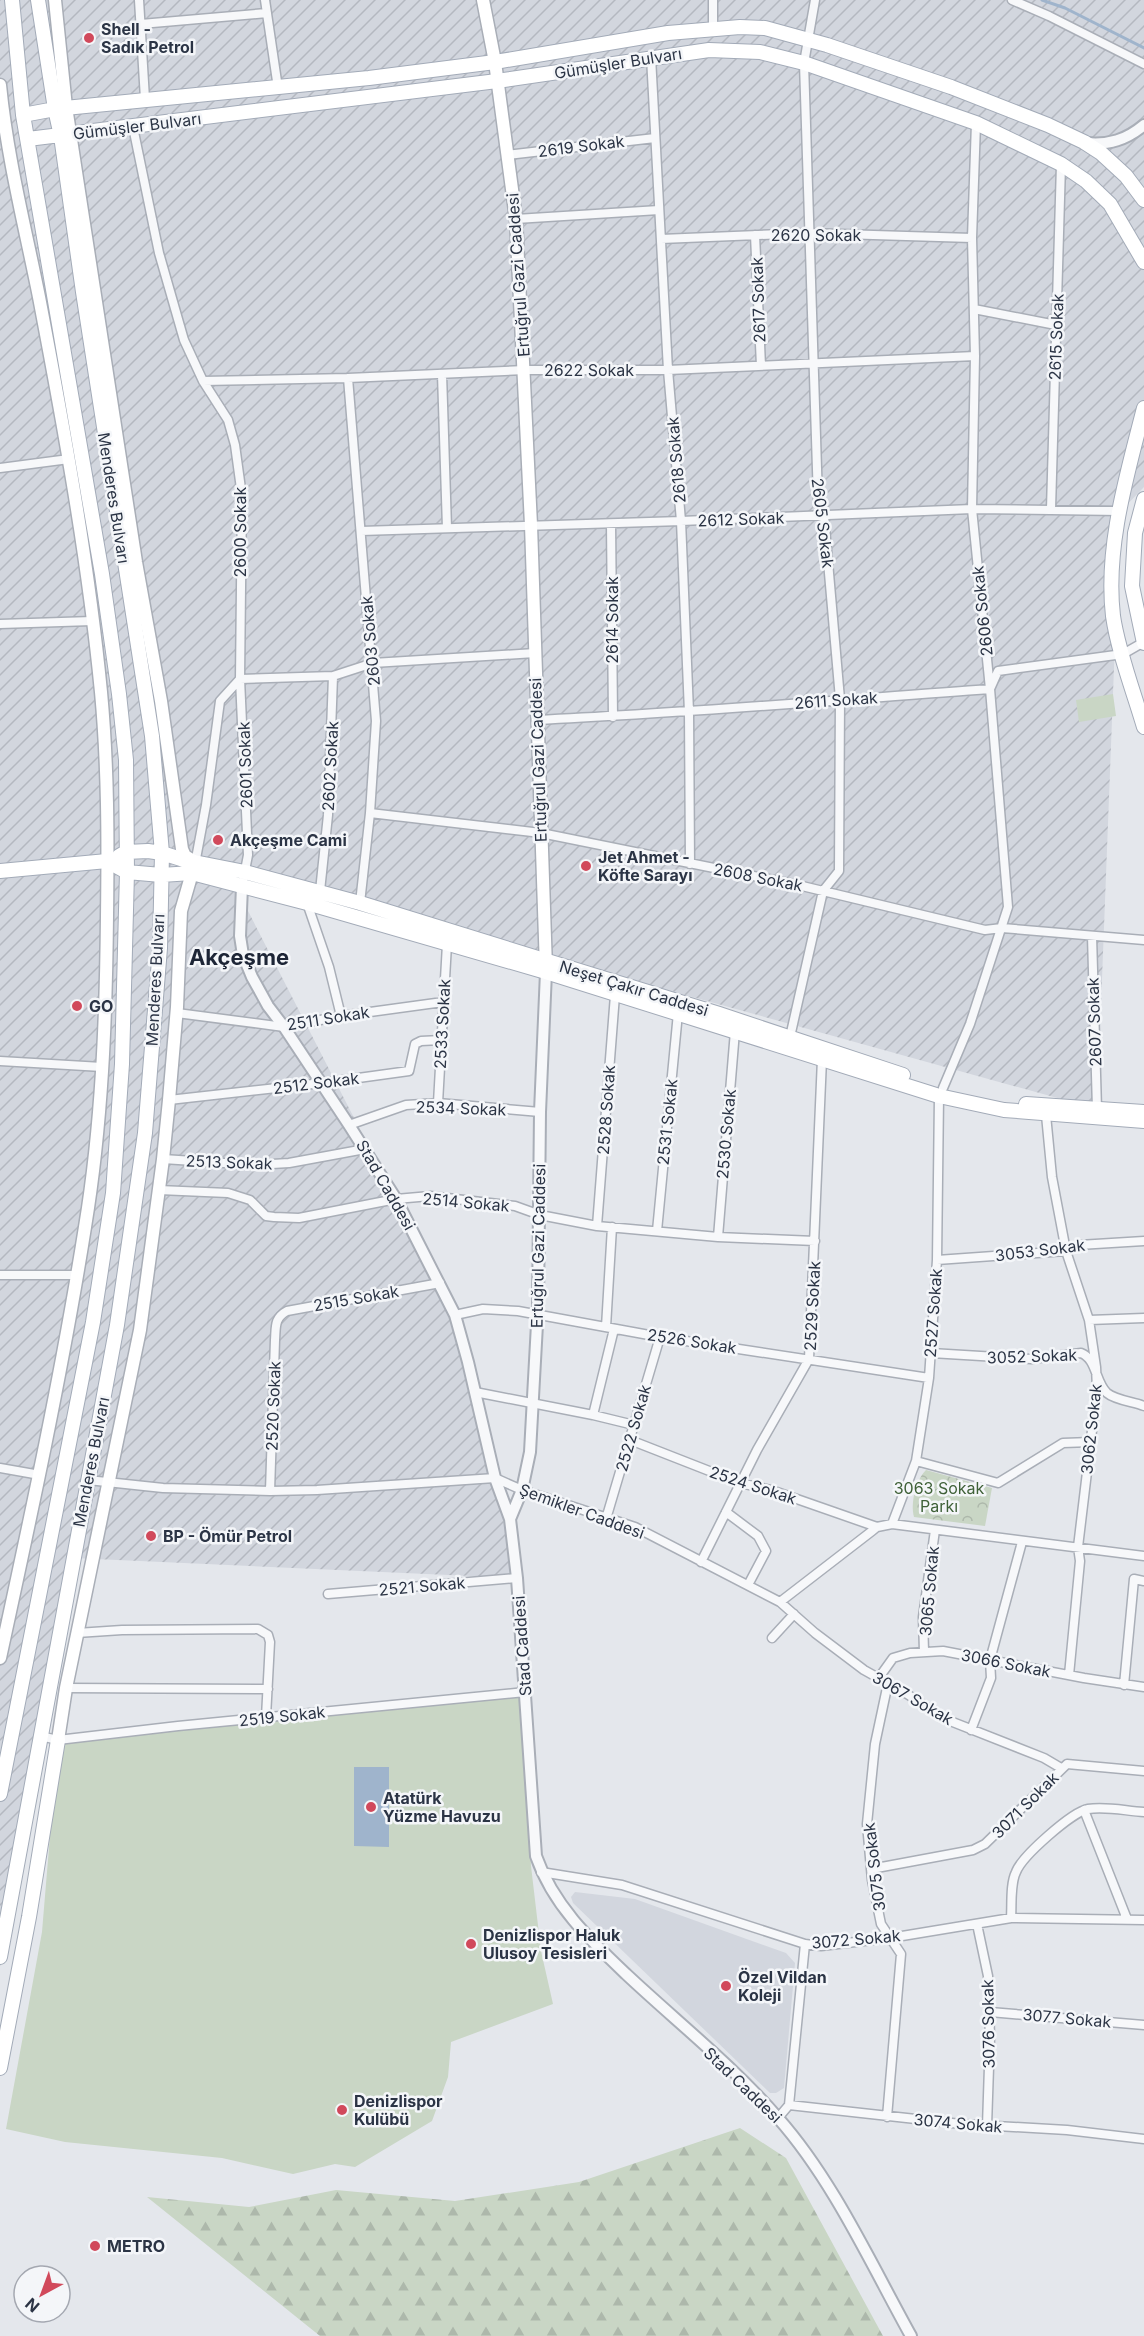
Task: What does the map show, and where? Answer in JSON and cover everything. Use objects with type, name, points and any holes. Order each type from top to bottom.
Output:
[{"type":"main road","name":"Menderes Bulvarı","points":[[0,1794],[93,1322],[113,1193],[122,1064],[126,872],[126,760],[102,574],[23,115],[12,0]]},
{"type":"main road","name":"Menderes Bulvarı","points":[[0,1957],[117,1325],[145,1133],[160,948],[162,853],[152,736],[82,292],[66,135],[38,0]]},
{"type":"main road","points":[[55,0],[60,108]]},
{"type":"main road","name":"Ertuğrul Gazi Caddesi","points":[[483,0],[495,62],[516,219],[525,370],[545,967]]},
{"type":"main road","name":"Gümüşler Bulvarı","points":[[23,115],[60,108],[278,88],[495,62],[668,33],[713,28],[765,28],[808,39],[996,103],[1084,142],[1101,153],[1126,176],[1144,200]]},
{"type":"main road","name":"Gümüşler Bulvarı","points":[[28,139],[497,81],[709,50],[760,52],[804,63],[976,123],[1061,164],[1086,182],[1110,204],[1144,262]]},
{"type":"main road","points":[[0,85],[4,153],[23,215],[69,459],[101,691],[107,779],[106,993],[102,1067],[86,1226],[63,1360],[0,1658]]},
{"type":"main road","points":[[0,2068],[29,1917],[66,1688],[140,1330],[169,1100],[177,1013],[181,911],[194,868],[182,849],[161,701],[66,135]]},
{"type":"main road","points":[[1144,408],[1115,535],[1111,581],[1113,618],[1144,727]]},
{"type":"main road","points":[[1144,499],[1135,533],[1132,586],[1144,642]]},
{"type":"main road","points":[[0,871],[107,861],[126,852]]},
{"type":"main road","name":"Neşet Çakır Caddesi","points":[[126,852],[162,853],[242,886],[447,944],[545,967],[790,1037],[941,1092],[1018,1104],[1144,1112]]},
{"type":"main road","points":[[107,861],[126,872]]},
{"type":"main road","name":"Neşet Çakır Caddesi","points":[[126,872],[161,875],[194,868],[245,872],[360,903],[545,967],[615,995],[822,1059],[1004,1110],[1144,1121]]},
{"type":"street","points":[[140,0],[146,99]]},
{"type":"street","points":[[265,0],[278,88]]},
{"type":"street","points":[[713,0],[713,28]]},
{"type":"street","name":"2605 Sokak","points":[[790,1037],[823,891],[839,871],[840,699],[824,516],[818,500],[808,233],[804,63],[814,0]]},
{"type":"street","points":[[1012,0],[1049,15],[1144,64]]},
{"type":"street","points":[[141,24],[267,13]]},
{"type":"street","name":"2618 Sokak","points":[[651,57],[660,239],[681,521],[689,712],[690,864]]},
{"type":"street","name":"2606 Sokak","points":[[941,1092],[970,1024],[1008,907],[972,509],[975,356],[972,238],[976,123]]},
{"type":"street","points":[[1084,142],[1104,144],[1122,140],[1144,125]]},
{"type":"street","name":"2600 Sokak","points":[[133,127],[170,297],[184,340],[203,381],[228,420],[235,445],[242,496],[240,679]]},
{"type":"street","name":"2619 Sokak","points":[[507,155],[655,138]]},
{"type":"street","name":"2615 Sokak","points":[[1051,509],[1061,164]]},
{"type":"street","points":[[516,219],[659,210]]},
{"type":"street","name":"2620 Sokak","points":[[660,239],[808,233],[972,238]]},
{"type":"street","name":"2617 Sokak","points":[[755,235],[761,366]]},
{"type":"street","points":[[974,309],[1056,326]]},
{"type":"street","name":"2622 Sokak","points":[[203,381],[348,378],[525,370],[669,370],[975,356]]},
{"type":"street","points":[[442,374],[447,528]]},
{"type":"street","name":"2603 Sokak","points":[[348,378],[376,721],[370,813],[360,903]]},
{"type":"street","points":[[0,468],[69,459]]},
{"type":"street","name":"2612 Sokak","points":[[361,531],[611,524],[972,509],[1120,512]]},
{"type":"street","name":"2614 Sokak","points":[[611,524],[613,717]]},
{"type":"street","points":[[0,624],[92,621]]},
{"type":"street","points":[[990,689],[998,672],[1123,654],[1144,642]]},
{"type":"street","points":[[194,868],[207,805],[220,701],[240,679],[333,676],[373,663],[534,653]]},
{"type":"street","name":"2602 Sokak","points":[[320,891],[328,815],[333,676]]},
{"type":"street","name":"2601 Sokak","points":[[240,679],[248,855],[242,886]]},
{"type":"street","name":"2611 Sokak","points":[[537,720],[689,712],[990,689]]},
{"type":"street","name":"2608 Sokak","points":[[370,813],[541,832],[823,891],[985,930],[1002,928],[1144,940]]},
{"type":"street","name":"Stad Caddesi","points":[[242,886],[240,921],[243,955],[268,1006],[350,1125],[396,1200],[455,1315],[495,1478],[510,1519],[517,1578],[536,1856],[542,1872],[553,1894],[577,1926],[659,2006],[757,2096],[793,2136],[838,2206],[911,2336]]},
{"type":"street","points":[[308,903],[329,967],[341,1016]]},
{"type":"street","name":"2607 Sokak","points":[[1092,936],[1097,1109]]},
{"type":"street","name":"2533 Sokak","points":[[438,1103],[447,944]]},
{"type":"street","name":"Ertuğrul Gazi Caddesi","points":[[510,1519],[522,1490],[530,1452],[537,1315],[545,967]]},
{"type":"street","name":"2528 Sokak","points":[[597,1226],[615,995]]},
{"type":"street","name":"2511 Sokak","points":[[177,1013],[284,1027],[341,1016],[443,1002]]},
{"type":"street","name":"2531 Sokak","points":[[657,1231],[678,1013]]},
{"type":"street","name":"2530 Sokak","points":[[718,1236],[735,1031]]},
{"type":"street","name":"2512 Sokak","points":[[169,1100],[409,1071],[415,1044],[421,1041],[441,1040]]},
{"type":"street","name":"2529 Sokak","points":[[701,1562],[740,1483],[809,1359],[822,1059]]},
{"type":"street","points":[[0,1061],[102,1067]]},
{"type":"street","name":"2527 Sokak","points":[[892,1524],[916,1461],[929,1378],[937,1260],[941,1092]]},
{"type":"street","name":"2534 Sokak","points":[[350,1125],[406,1105],[438,1103],[540,1112]]},
{"type":"street","name":"3062 Sokak","points":[[1046,1115],[1052,1177],[1066,1251],[1089,1320],[1096,1376],[1091,1442],[1078,1547],[1080,1561],[1069,1676]]},
{"type":"street","name":"2513 Sokak","points":[[163,1159],[255,1165],[289,1163],[365,1149]]},
{"type":"street","name":"2514 Sokak","points":[[159,1190],[228,1193],[250,1200],[267,1216],[273,1217],[299,1218],[430,1196],[515,1206],[540,1215],[597,1226],[815,1241]]},
{"type":"street","points":[[593,1415],[610,1328],[612,1227]]},
{"type":"street","name":"3053 Sokak","points":[[937,1260],[1066,1251],[1079,1245],[1144,1241]]},
{"type":"street","points":[[0,1275],[76,1275]]},
{"type":"street","name":"2515 Sokak","points":[[276,1321],[287,1311],[440,1283]]},
{"type":"street","name":"2526 Sokak","points":[[455,1315],[483,1309],[518,1311],[660,1337],[929,1378]]},
{"type":"street","points":[[1089,1320],[1144,1318]]},
{"type":"street","name":"2520 Sokak","points":[[270,1491],[276,1321]]},
{"type":"street","name":"2522 Sokak","points":[[606,1519],[660,1337]]},
{"type":"street","name":"3052 Sokak","points":[[931,1353],[1031,1359],[1082,1353],[1087,1355],[1096,1376],[1108,1394],[1144,1406]]},
{"type":"street","points":[[475,1392],[634,1425]]},
{"type":"street","name":"2524 Sokak","points":[[630,1440],[740,1483],[771,1490],[877,1527]]},
{"type":"street","points":[[916,1461],[998,1484],[1063,1443],[1091,1442]]},
{"type":"street","points":[[0,1468],[40,1475]]},
{"type":"street","name":"Şemikler Caddesi","points":[[88,1480],[163,1488],[270,1491],[495,1478],[522,1490],[635,1527],[780,1602]]},
{"type":"street","points":[[726,1512],[758,1536],[766,1551],[748,1585]]},
{"type":"street","points":[[780,1602],[877,1527],[892,1524],[1144,1556]]},
{"type":"street","name":"3065 Sokak","points":[[924,1652],[923,1617],[935,1530]]},
{"type":"street","points":[[971,1730],[991,1678],[990,1659],[1022,1542]]},
{"type":"street","name":"2521 Sokak","points":[[328,1594],[517,1578]]},
{"type":"street","points":[[1124,1685],[1134,1579],[1144,1581]]},
{"type":"street","name":"3067 Sokak","points":[[780,1602],[815,1633],[878,1679],[945,1719],[1044,1758],[1061,1768]]},
{"type":"street","points":[[772,1638],[794,1614]]},
{"type":"street","points":[[77,1633],[122,1630],[258,1629],[268,1635],[270,1642],[266,1718]]},
{"type":"street","name":"3066 Sokak","points":[[878,1679],[893,1658],[910,1653],[943,1652],[990,1659],[1069,1676],[1144,1687]]},
{"type":"street","name":"3075 Sokak","points":[[887,2116],[901,1954],[881,1924],[871,1869],[867,1824],[870,1785],[888,1683]]},
{"type":"street","points":[[66,1688],[268,1689]]},
{"type":"street","name":"2519 Sokak","points":[[40,1736],[58,1740],[525,1692]]},
{"type":"street","name":"3071 Sokak","points":[[871,1869],[973,1850],[985,1844],[1067,1764],[1144,1771]]},
{"type":"street","points":[[1011,1918],[1014,1874],[1020,1863],[1079,1811],[1091,1808],[1144,1812]]},
{"type":"street","points":[[1084,1810],[1127,1919]]},
{"type":"street","name":"3072 Sokak","points":[[542,1872],[621,1885],[806,1944],[821,1946],[890,1938],[1011,1918],[1144,1920]]},
{"type":"street","name":"3076 Sokak","points":[[977,1924],[988,1976],[990,2012],[987,2126]]},
{"type":"street","points":[[778,2118],[789,2105],[806,1944]]},
{"type":"street","name":"3077 Sokak","points":[[990,2012],[1144,2025]]},
{"type":"street","name":"3074 Sokak","points":[[789,2105],[987,2126],[1067,2130],[1144,2139]]},
{"type":"shaded area","points":[[0,0],[1144,0],[1144,487],[1120,512],[1097,1109],[226,868],[455,1315],[517,1578],[73,1558],[0,1967]]},
{"type":"shaded area","name":"Özel Vildan Koleji","points":[[575,1892],[635,1899],[786,1953],[795,1963],[784,2088],[776,2093],[770,2093],[573,1903],[571,1897]]},
{"type":"green space","points":[[1113,694],[1116,716],[1079,722],[1076,700]]},
{"type":"green space","name":"3063 Sokak Parkı","points":[[926,1470],[992,1488],[985,1526],[914,1517],[915,1492]]},
{"type":"green space","points":[[525,1692],[531,1866],[541,1951],[553,2004],[451,2042],[448,2077],[432,2121],[355,2167],[335,2164],[293,2174],[222,2158],[65,2142],[6,2129],[42,1932],[58,1740]]},
{"type":"green space","points":[[740,2128],[786,2158],[883,2336],[320,2336],[147,2197],[249,2207],[336,2190],[455,2201],[579,2182]]},
{"type":"water","name":"Atatürk Yüzme Havuzu","points":[[354,1767],[389,1767],[389,1847],[354,1846]]},
{"type":"waterway","points":[[1042,0],[1065,8],[1144,48]]},
{"type":"place","name":"Shell - Sadık Petrol","points":[[89,38]]},
{"type":"place","name":"Akçeşme Cami","points":[[218,840]]},
{"type":"place","name":"Jet Ahmet - Köfte Sarayı","points":[[586,866]]},
{"type":"place","name":"GO","points":[[77,1006]]},
{"type":"place","name":"BP - Ömür Petrol","points":[[151,1536]]},
{"type":"place","name":"Atatürk Yüzme Havuzu","points":[[371,1807]]},
{"type":"place","name":"Denizlispor Haluk Ulusoy Tesisleri","points":[[471,1944]]},
{"type":"place","name":"Özel Vildan Koleji","points":[[726,1986]]},
{"type":"place","name":"Denizlispor Kulübü","points":[[342,2110]]},
{"type":"place","name":"METRO","points":[[95,2246]]},
{"type":"district","name":"Akçeşme","points":[[239,957]]}]
